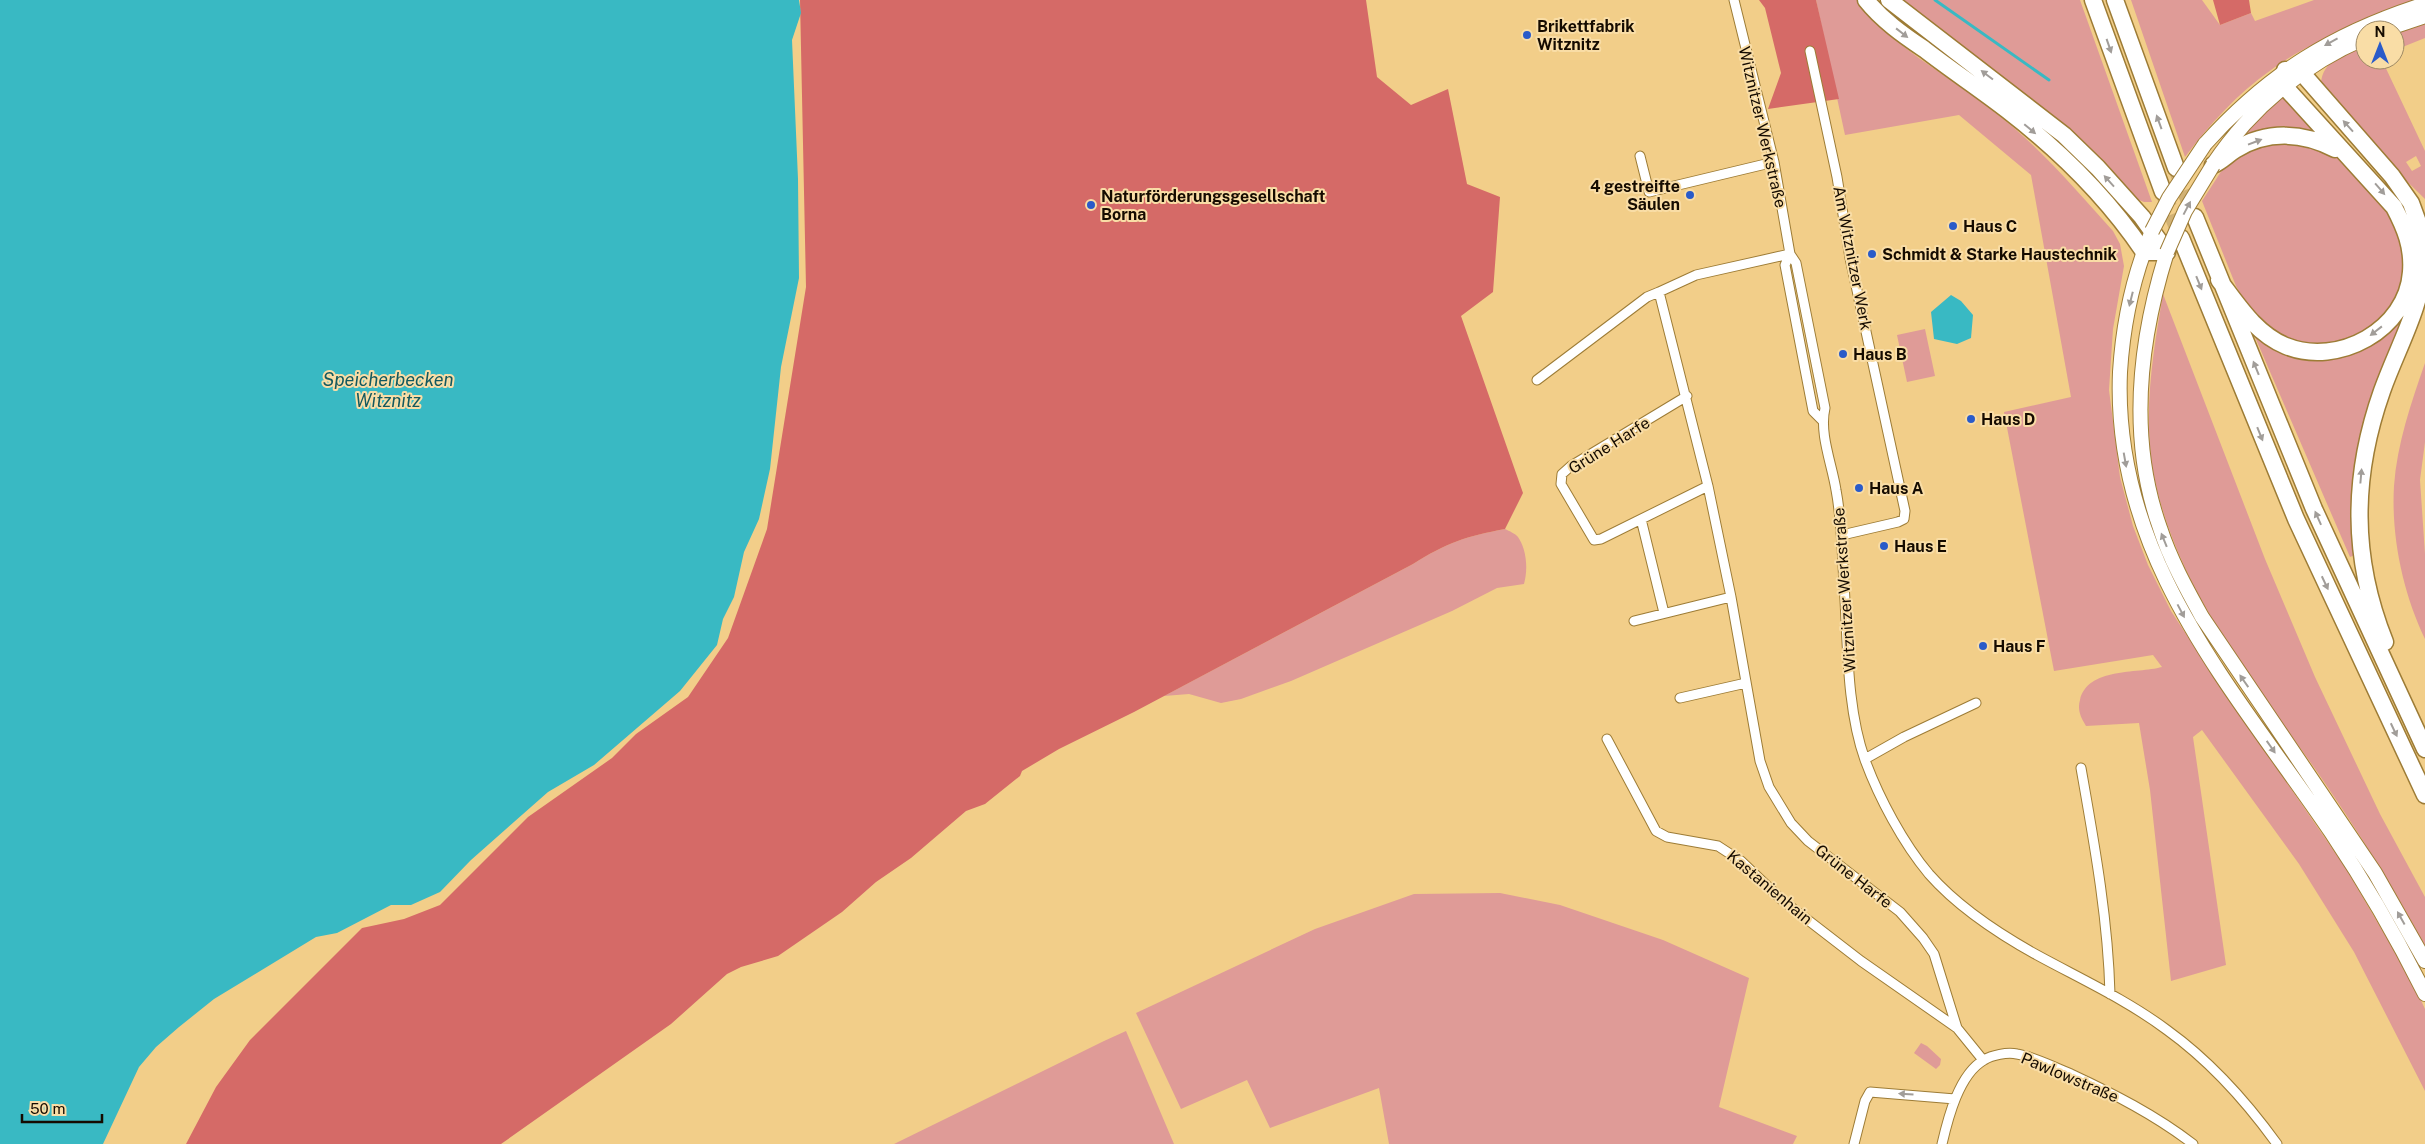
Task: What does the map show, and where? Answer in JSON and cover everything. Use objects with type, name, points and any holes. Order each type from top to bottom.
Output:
[{"type":"highway","points":[[1866,0],[1873,9],[1906,36],[2049,144],[2126,225],[2167,252]]},
{"type":"highway","points":[[1889,0],[2064,135],[2098,168],[2142,217],[2149,241]]},
{"type":"highway","points":[[2093,0],[2163,192]]},
{"type":"highway","points":[[2115,0],[2176,168]]},
{"type":"highway","points":[[2219,280],[2244,314],[2268,336],[2286,346],[2302,350],[2332,352],[2356,345],[2377,332],[2393,316],[2403,300],[2411,273],[2411,248],[2406,230],[2394,207],[2346,154],[2284,78],[2302,74],[2392,176],[2411,203],[2422,233],[2425,257],[2424,278],[2416,308],[2383,390],[2368,435],[2362,465],[2359,497],[2358,525],[2362,563],[2369,597],[2392,660],[2397,690]]},
{"type":"highway","points":[[2213,165],[2253,142],[2281,135],[2300,136],[2317,140],[2346,154]]},
{"type":"highway","points":[[2195,217],[2314,510],[2425,749]]},
{"type":"highway","points":[[2181,238],[2296,519],[2425,795]]},
{"type":"main road","points":[[2425,4],[2359,29],[2328,44],[2232,115],[2205,144],[2169,198],[2149,241],[2124,332],[2120,422],[2128,477],[2150,546],[2185,619],[2360,877],[2425,994]]},
{"type":"main road","points":[[2405,23],[2425,16]]},
{"type":"main road","points":[[2302,74],[2333,54],[2355,43]]},
{"type":"main road","points":[[2284,78],[2242,126],[2213,165],[2185,211],[2167,252],[2150,312],[2140,389],[2142,439],[2147,476],[2160,528],[2183,581],[2202,617],[2370,864],[2425,961]]},
{"type":"street","name":"Witznitzer Werkstraße","points":[[1734,0],[1774,162],[1790,254],[1796,263],[1825,408],[1822,420],[1836,490],[1842,535],[1854,712],[1865,759],[1886,807],[1928,873],[1946,891],[1990,926],[2028,950],[2110,994],[2167,1029],[2218,1073],[2259,1119],[2277,1144]]},
{"type":"street","name":"Am Witznitzer Werk","points":[[1810,51],[1837,177],[1850,258],[1905,511],[1904,519],[1898,522],[1842,535]]},
{"type":"street","points":[[1640,156],[1649,192],[1774,162]]},
{"type":"street","points":[[1537,380],[1641,302],[1659,292],[1696,275],[1790,254]]},
{"type":"street","name":"Grüne Harfe","points":[[1659,292],[1687,396],[1708,486],[1731,597],[1760,761],[1778,805],[1808,841],[1900,912],[1923,938],[1934,954],[1957,1028],[1983,1060]]},
{"type":"street","name":"Grüne Harfe","points":[[1687,396],[1571,466],[1562,474],[1560,484],[1594,540],[1601,539],[1708,486]]},
{"type":"street","points":[[1641,519],[1664,613]]},
{"type":"street","points":[[1634,621],[1731,597]]},
{"type":"street","points":[[1680,698],[1746,683]]},
{"type":"street","points":[[1865,759],[1904,737],[1976,703]]},
{"type":"street","name":"Kastanienhain","points":[[1608,739],[1656,831],[1667,837],[1718,846],[1741,862],[1782,900],[1861,961],[1957,1028]]},
{"type":"street","points":[[2081,768],[2109,956],[2110,994]]},
{"type":"street","name":"Pawlowstraße","points":[[1983,1060],[1998,1055],[2015,1054],[2055,1067],[2136,1105],[2165,1122],[2193,1144]]},
{"type":"street","points":[[1942,1144],[1955,1099],[1971,1072],[1983,1060]]},
{"type":"street","points":[[1854,1144],[1864,1101],[1870,1092],[1955,1099]]},
{"type":"shaded area","points":[[800,0],[1366,0],[1377,77],[1411,105],[1448,89],[1467,184],[1500,197],[1493,292],[1461,316],[1523,493],[1505,529],[1479,534],[1436,551],[1134,712],[1059,749],[1022,771],[1020,776],[985,804],[966,811],[911,858],[876,882],[842,912],[778,956],[741,967],[727,974],[671,1024],[501,1144],[186,1144],[216,1087],[250,1040],[362,928],[404,919],[440,905],[528,817],[612,758],[636,734],[688,697],[728,638],[767,529],[806,287]]},
{"type":"shaded area","points":[[1759,0],[1816,0],[1839,99],[1768,109],[1781,73],[1765,8]]},
{"type":"shaded area","points":[[1816,0],[1857,0],[1868,15],[1883,30],[1976,98],[2025,138],[2056,168],[2113,231],[2120,244],[2124,266],[2113,329],[2109,390],[2120,477],[2133,526],[2148,565],[2171,611],[2216,680],[2345,867],[2412,981],[2425,1009],[2425,1091],[2354,952],[2299,864],[2202,730],[2193,737],[2226,965],[2171,981],[2150,790],[2139,723],[2086,726],[2079,711],[2080,700],[2085,689],[2093,682],[2114,674],[2162,667],[2153,655],[2054,671],[2004,412],[2071,397],[2031,175],[1959,115],[1845,135]]},
{"type":"shaded area","points":[[1899,0],[2080,0],[2152,202],[2144,202],[2134,198]]},
{"type":"shaded area","points":[[2131,0],[2202,0],[2220,25],[2251,13],[2255,21],[2314,0],[2420,0],[2370,20],[2355,20],[2355,26],[2324,39],[2271,70],[2235,99],[2214,121],[2185,157]]},
{"type":"shaded area","points":[[2213,0],[2249,0],[2251,13],[2220,25]]},
{"type":"shaded area","points":[[2425,21],[2425,38],[2405,46],[2405,28]]},
{"type":"shaded area","points":[[2355,48],[2355,70],[2387,70],[2425,151],[2425,199],[2381,156],[2321,84],[2322,76],[2330,63]],"holes":[[[2416,156],[2421,166],[2412,171],[2406,162]]]},
{"type":"shaded area","points":[[2281,95],[2321,135],[2233,146]]},
{"type":"shaded area","points":[[2270,142],[2302,142],[2337,155],[2387,206],[2398,225],[2405,262],[2398,296],[2388,313],[2364,335],[2315,347],[2279,337],[2247,306],[2236,286],[2202,201],[2224,167],[2236,155]]},
{"type":"shaded area","points":[[2412,291],[2358,450],[2353,482],[2351,517],[2355,555],[2350,557],[2255,337],[2258,334],[2343,355]]},
{"type":"shaded area","points":[[2163,294],[2265,559],[2315,677],[2380,814],[2425,897],[2425,946],[2388,881],[2348,817],[2220,632],[2198,594],[2179,555],[2164,514],[2153,471],[2150,449],[2150,382]]},
{"type":"shaded area","points":[[1925,329],[1935,376],[1907,382],[1897,335]]},
{"type":"shaded area","points":[[2425,363],[2425,442],[2420,480],[2425,554],[2425,639],[2410,603],[2400,564],[2394,525],[2394,486],[2401,439]]},
{"type":"shaded area","points":[[1505,529],[1517,536],[1521,542],[1526,566],[1524,584],[1497,588],[1452,611],[1291,681],[1241,699],[1221,703],[1189,694],[1164,696],[1436,551],[1479,534]]},
{"type":"shaded area","points":[[1500,893],[1560,905],[1663,940],[1749,978],[1719,1107],[1797,1136],[1793,1144],[1389,1144],[1379,1088],[1270,1128],[1247,1080],[1181,1109],[1136,1013],[1315,929],[1414,894]]},
{"type":"shaded area","points":[[1126,1031],[1174,1144],[894,1144],[1104,1041]]},
{"type":"shaded area","points":[[1921,1043],[1941,1059],[1940,1065],[1936,1069],[1914,1053]]},
{"type":"water","name":"Speicherbecken Witznitz","points":[[0,0],[799,0],[801,13],[792,40],[798,179],[799,278],[781,367],[770,469],[759,519],[744,552],[734,597],[723,619],[717,645],[680,691],[594,765],[548,792],[471,860],[440,892],[411,905],[391,905],[337,933],[316,937],[214,999],[179,1027],[156,1047],[139,1067],[103,1144],[0,1144]]},
{"type":"water","points":[[1951,295],[1961,301],[1973,315],[1971,338],[1957,344],[1934,339],[1931,312]]},
{"type":"waterway","points":[[1935,0],[2049,80]]},
{"type":"tunnel","points":[[2176,168],[2194,215]]},
{"type":"tunnel","points":[[2163,192],[2181,238]]},
{"type":"place","name":"Brikettfabrik Witznitz","points":[[1527,35]]},
{"type":"place","name":"4 gestreifte Säulen","points":[[1690,195]]},
{"type":"place","name":"Naturförderungsgesellschaft Borna","points":[[1091,205]]},
{"type":"place","name":"Haus C","points":[[1953,226]]},
{"type":"place","name":"Schmidt & Starke Haustechnik","points":[[1872,254]]},
{"type":"place","name":"Haus B","points":[[1843,354]]},
{"type":"place","name":"Haus D","points":[[1971,419]]},
{"type":"place","name":"Haus A","points":[[1859,488]]},
{"type":"place","name":"Haus E","points":[[1884,546]]},
{"type":"place","name":"Haus F","points":[[1983,646]]}]
